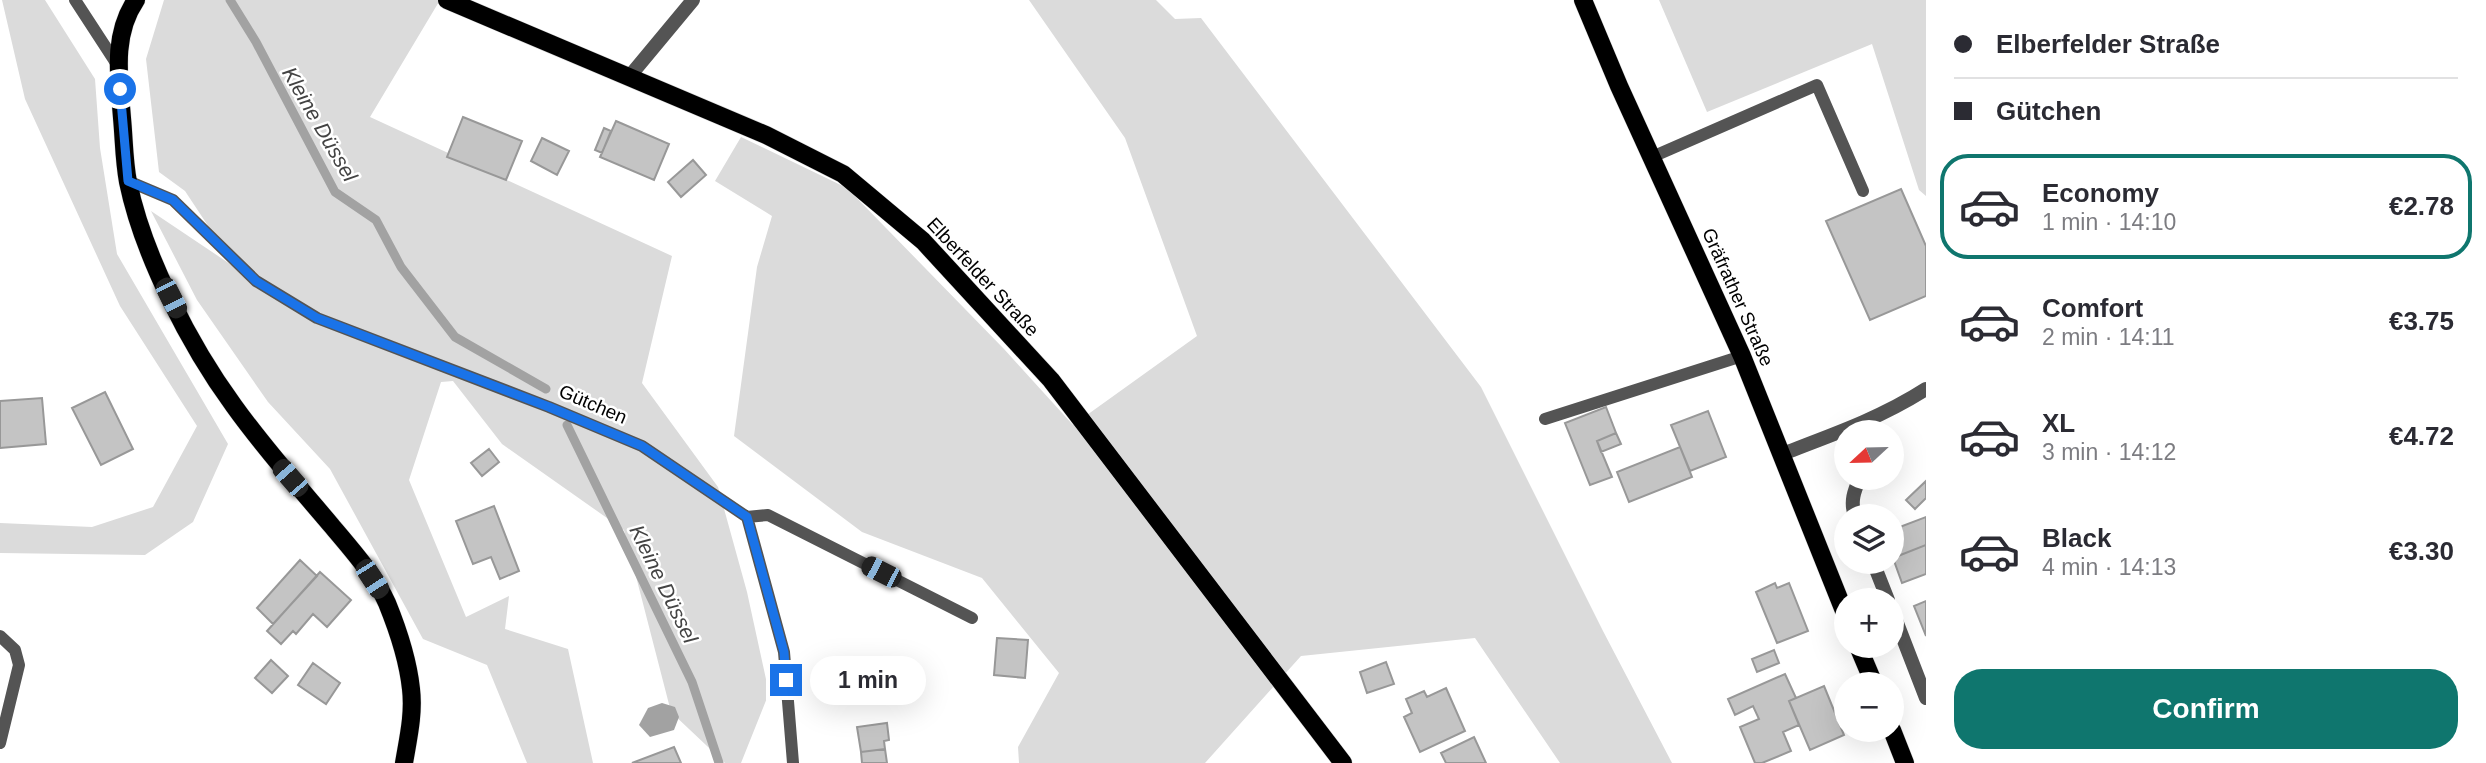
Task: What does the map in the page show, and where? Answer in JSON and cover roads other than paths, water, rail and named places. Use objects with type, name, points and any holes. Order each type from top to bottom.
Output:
[{"type":"main road","name":"Elberfelder Straße","points":[[447,0],[766,135],[843,174],[923,241],[1051,380],[1343,763]]},
{"type":"main road","name":"Gräfrather Straße","points":[[1583,0],[1619,86],[1742,356],[1835,588]]},
{"type":"main road","points":[[128,4],[118,66],[128,181],[160,277],[232,404],[275,461],[358,558],[386,601],[403,650],[411,691],[411,724],[404,763]]},
{"type":"main road","points":[[1897,742],[1905,763]]},
{"type":"street","points":[[629,77],[693,0]]},
{"type":"street","points":[[1875,420],[1926,389]]},
{"type":"street","points":[[1782,454],[1834,434]]},
{"type":"street","points":[[1904,641],[1926,698]]},
{"type":"lane","points":[[75,0],[118,66]]},
{"type":"lane","points":[[1652,157],[1817,85],[1863,191]]},
{"type":"lane","name":"Gütchen","points":[[128,181],[173,200],[256,281],[317,318],[549,407],[642,446],[747,517]]},
{"type":"lane","points":[[1545,419],[1742,356]]},
{"type":"lane","points":[[793,763],[784,652],[747,517],[768,515],[972,618]]},
{"type":"lane","points":[[0,636],[15,650],[19,665],[0,743]]},
{"type":"waterway","name":"Kleine Düssel","points":[[230,0],[256,42],[335,192],[376,220],[401,267],[455,337],[546,389]]},
{"type":"waterway","name":"Kleine Düssel","points":[[567,425],[692,682],[719,763]]}]
